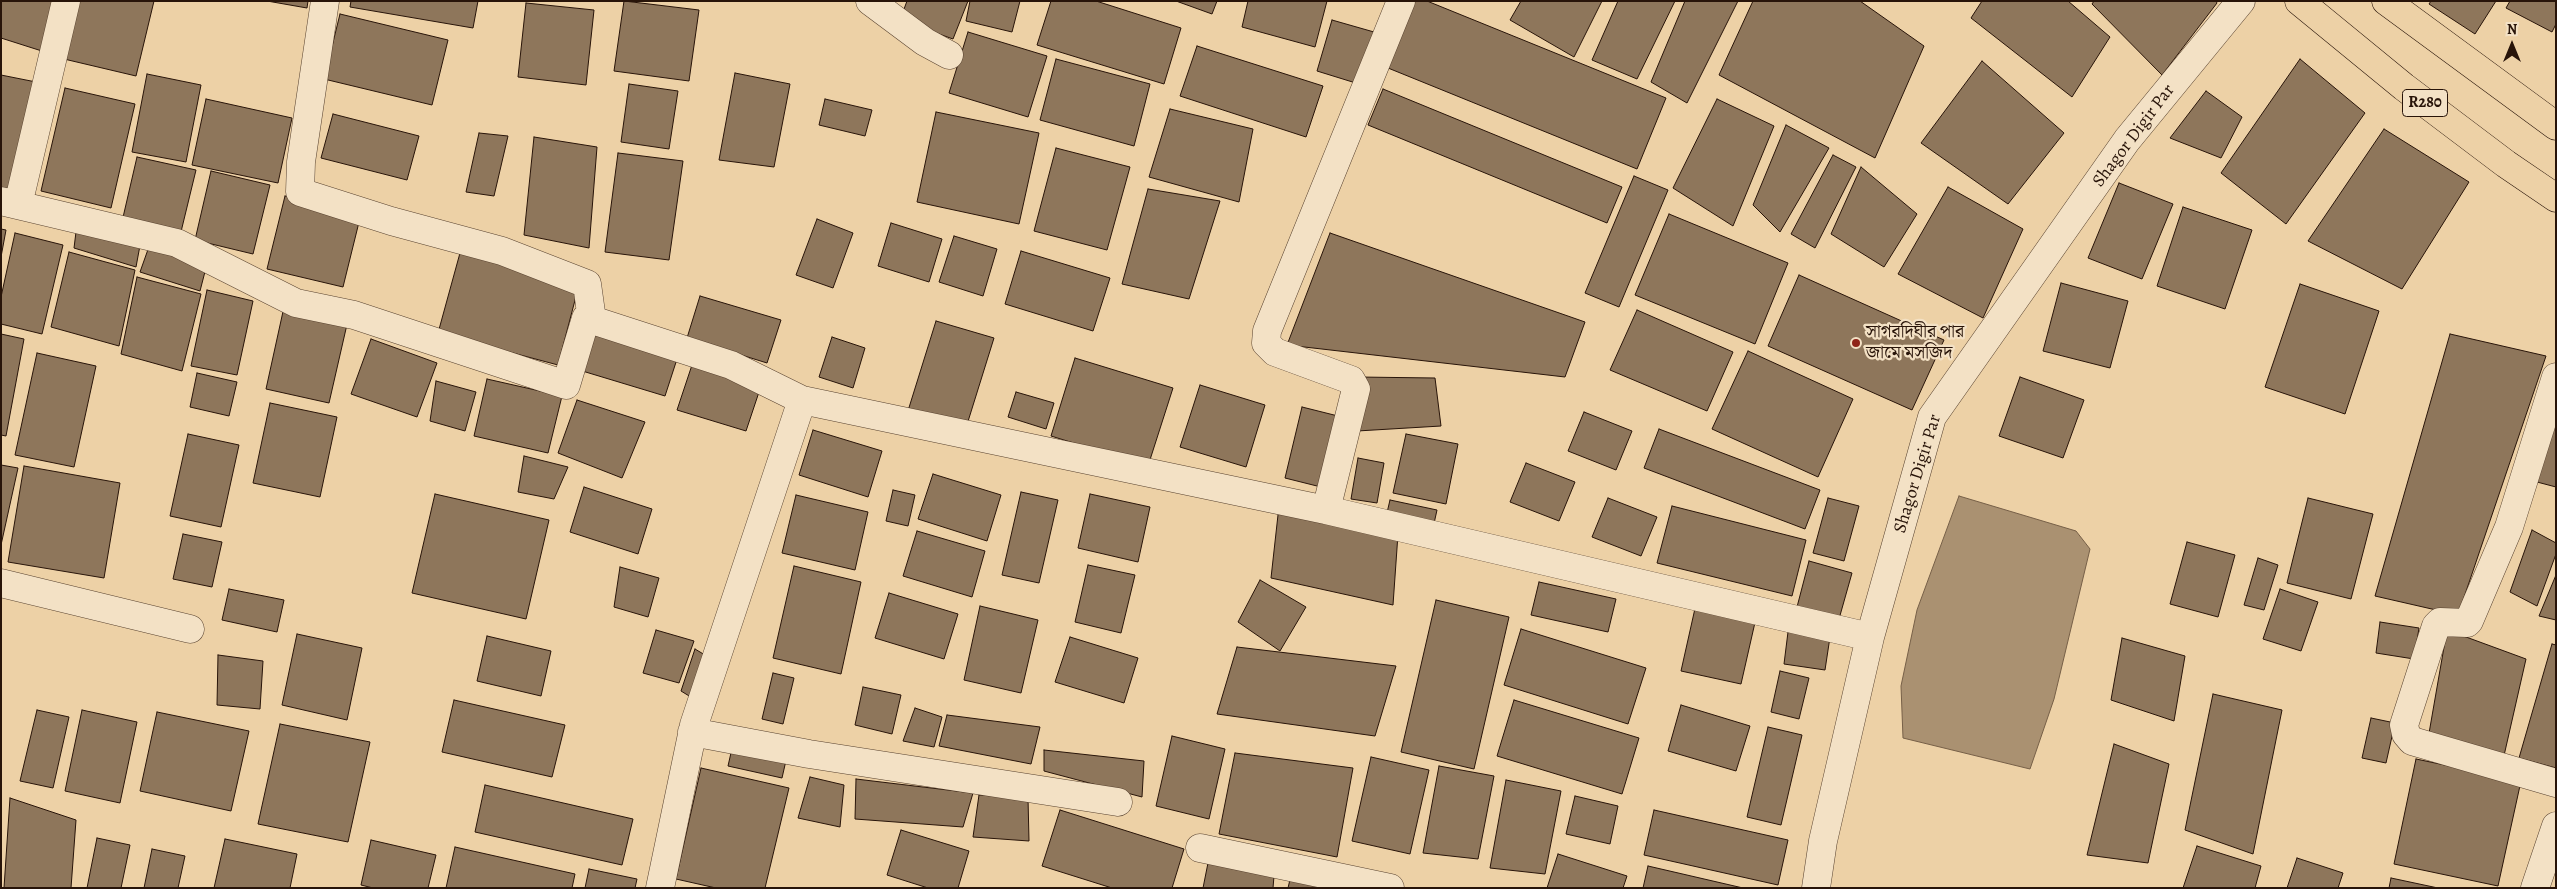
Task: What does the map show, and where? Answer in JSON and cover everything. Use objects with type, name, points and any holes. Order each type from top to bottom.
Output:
[{"type":"main road","name":"R280","points":[[2298,1],[2404,87],[2506,164],[2556,198]]},
{"type":"main road","points":[[2386,1],[2556,126]]},
{"type":"street","points":[[66,1],[9,203],[177,243],[296,303],[354,315],[566,385],[586,318],[731,365],[802,400],[1326,510],[1870,638]]},
{"type":"street","points":[[325,1],[301,162],[300,192],[391,221],[502,251],[588,284],[592,320]]},
{"type":"street","points":[[870,1],[924,42],[949,55]]},
{"type":"street","points":[[1326,510],[1356,388],[1351,380],[1275,352],[1266,343],[1267,331],[1401,1]]},
{"type":"street","name":"Shagor Digir Par","points":[[1816,888],[1823,841],[1870,638],[1932,418],[2127,140],[2241,1]]},
{"type":"street","points":[[2556,377],[2508,527],[2469,621],[2467,623],[2440,622],[2436,626],[2404,725],[2406,734],[2412,741],[2556,783]]},
{"type":"street","points":[[660,888],[692,732],[802,400]]},
{"type":"street","points":[[1,583],[190,629]]},
{"type":"street","points":[[692,732],[809,754],[1118,802]]},
{"type":"street","points":[[2535,888],[2556,826]]},
{"type":"street","points":[[1200,848],[1390,888]]},
{"type":"shaded area","points":[[1959,496],[2076,531],[2090,549],[2054,699],[2030,769],[1903,738],[1901,686],[1917,610]]},
{"type":"building","points":[[1,1],[61,1],[45,52],[1,38]]},
{"type":"building","points":[[78,1],[154,1],[136,76],[64,59]]},
{"type":"building","points":[[267,1],[308,1],[307,8]]},
{"type":"building","points":[[351,1],[478,1],[473,28],[350,7]]},
{"type":"building","points":[[624,1],[699,10],[689,81],[614,71]]},
{"type":"building","points":[[907,1],[968,1],[953,39],[900,20]]},
{"type":"building","points":[[970,1],[1020,1],[1012,32],[966,21]]},
{"type":"building","points":[[1051,1],[1096,1],[1181,28],[1164,84],[1037,45]]},
{"type":"building","points":[[1176,1],[1217,1],[1212,14]]},
{"type":"building","points":[[1248,1],[1327,1],[1315,47],[1242,27]]},
{"type":"building","points":[[1415,1],[1427,1],[1666,98],[1637,169],[1388,68]]},
{"type":"building","points":[[1521,1],[1602,1],[1574,57],[1510,20]]},
{"type":"building","points":[[1618,1],[1675,1],[1637,79],[1592,60]]},
{"type":"building","points":[[1685,1],[1738,1],[1687,103],[1651,82]]},
{"type":"building","points":[[1753,1],[1860,1],[1924,46],[1875,158],[1719,75]]},
{"type":"building","points":[[1982,1],[2068,1],[2110,37],[2072,97],[1971,18]]},
{"type":"building","points":[[2094,1],[2216,1],[2217,3],[2162,75],[2092,4]]},
{"type":"building","points":[[2431,1],[2496,1],[2475,34],[2429,4]]},
{"type":"building","points":[[2510,1],[2556,1],[2556,24],[2552,32],[2506,8]]},
{"type":"building","points":[[526,3],[594,10],[586,85],[518,77]]},
{"type":"building","points":[[340,14],[448,40],[432,105],[324,79]]},
{"type":"building","points":[[1332,20],[1374,32],[1359,84],[1317,71]]},
{"type":"building","points":[[968,32],[1047,56],[1028,117],[949,93]]},
{"type":"building","points":[[1197,46],[1323,86],[1306,137],[1180,96]]},
{"type":"building","points":[[1056,59],[1150,84],[1134,146],[1040,120]]},
{"type":"building","points":[[2300,59],[2365,113],[2286,224],[2221,173]]},
{"type":"building","points":[[1982,61],[2064,133],[2008,204],[1921,143]]},
{"type":"building","points":[[735,73],[790,84],[774,167],[719,160]]},
{"type":"building","points":[[147,74],[201,85],[186,162],[132,152]]},
{"type":"building","points":[[1,75],[36,82],[13,195],[1,193]]},
{"type":"building","points":[[629,84],[678,91],[669,149],[621,142]]},
{"type":"building","points":[[65,88],[135,104],[111,208],[41,191]]},
{"type":"building","points":[[1383,89],[1622,187],[1607,223],[1368,125]]},
{"type":"building","points":[[2206,91],[2242,117],[2221,158],[2170,138]]},
{"type":"building","points":[[206,99],[292,118],[278,183],[192,165]]},
{"type":"building","points":[[825,99],[872,110],[865,136],[819,125]]},
{"type":"building","points":[[1717,99],[1774,126],[1733,226],[1673,188]]},
{"type":"building","points":[[1170,109],[1253,129],[1239,202],[1149,177]]},
{"type":"building","points":[[936,112],[1039,133],[1019,224],[917,202]]},
{"type":"building","points":[[333,114],[419,136],[407,180],[321,158]]},
{"type":"building","points":[[1786,125],[1829,148],[1780,232],[1753,205]]},
{"type":"building","points":[[2384,129],[2469,182],[2402,289],[2308,241]]},
{"type":"building","points":[[479,133],[508,136],[494,196],[466,192]]},
{"type":"building","points":[[534,137],[597,147],[589,248],[524,235]]},
{"type":"building","points":[[1056,148],[1130,167],[1107,250],[1034,231]]},
{"type":"building","points":[[618,153],[683,161],[669,260],[605,252]]},
{"type":"building","points":[[1833,155],[1856,167],[1815,248],[1791,234]]},
{"type":"building","points":[[137,157],[196,170],[179,240],[121,226]]},
{"type":"building","points":[[1861,167],[1917,214],[1884,267],[1831,234]]},
{"type":"building","points":[[211,171],[270,185],[253,254],[195,240]]},
{"type":"building","points":[[1634,176],[1668,190],[1619,307],[1585,293]]},
{"type":"building","points":[[2119,183],[2173,204],[2142,279],[2088,258]]},
{"type":"building","points":[[1948,187],[2023,229],[1983,318],[1898,274]]},
{"type":"building","points":[[1148,189],[1220,201],[1189,299],[1122,284]]},
{"type":"building","points":[[285,196],[361,214],[343,287],[267,269]]},
{"type":"building","points":[[2183,207],[2252,230],[2225,309],[2157,286]]},
{"type":"building","points":[[1669,214],[1788,263],[1755,344],[1635,295]]},
{"type":"building","points":[[817,219],[853,233],[833,288],[796,275]]},
{"type":"building","points":[[891,223],[942,239],[929,282],[878,266]]},
{"type":"building","points":[[77,224],[141,240],[136,267],[74,248]]},
{"type":"building","points":[[1,229],[6,230],[1,257]]},
{"type":"building","points":[[15,233],[63,245],[42,334],[1,324],[1,297]]},
{"type":"building","points":[[1330,233],[1585,322],[1565,377],[1287,345]]},
{"type":"building","points":[[954,236],[997,249],[983,296],[939,282]]},
{"type":"building","points":[[151,241],[208,260],[200,291],[140,272]]},
{"type":"building","points":[[1021,251],[1110,278],[1093,331],[1005,304]]},
{"type":"building","points":[[69,252],[135,270],[119,346],[51,327]]},
{"type":"building","points":[[460,253],[579,285],[558,365],[438,333]]},
{"type":"building","name":"সাগরদিঘীর পার জামে মসজিদ","points":[[1799,275],[1944,340],[1912,410],[1768,346]]},
{"type":"building","points":[[137,277],[201,294],[182,371],[121,354]]},
{"type":"building","points":[[2061,283],[2128,301],[2110,368],[2043,351]]},
{"type":"building","points":[[2300,284],[2379,311],[2345,414],[2265,387]]},
{"type":"building","points":[[207,290],[253,301],[237,375],[191,366]]},
{"type":"building","points":[[700,296],[781,320],[767,363],[687,338]]},
{"type":"building","points":[[284,307],[348,320],[329,403],[266,389]]},
{"type":"building","points":[[1637,310],[1733,352],[1707,411],[1610,370]]},
{"type":"building","points":[[936,321],[994,338],[965,431],[907,414]]},
{"type":"building","points":[[592,329],[678,356],[665,396],[579,370]]},
{"type":"building","points":[[1,334],[24,339],[6,436],[1,435]]},
{"type":"building","points":[[2450,334],[2546,356],[2458,615],[2375,596]]},
{"type":"building","points":[[832,337],[865,348],[853,388],[819,377]]},
{"type":"building","points":[[371,339],[437,363],[417,417],[351,394]]},
{"type":"building","points":[[1748,351],[1853,399],[1818,477],[1712,429]]},
{"type":"building","points":[[37,353],[96,366],[74,467],[15,455]]},
{"type":"building","points":[[1075,358],[1173,388],[1148,466],[1051,436]]},
{"type":"building","points":[[692,365],[761,386],[746,431],[677,410]]},
{"type":"building","points":[[197,373],[237,382],[229,416],[190,407]]},
{"type":"building","points":[[1357,377],[1435,378],[1441,426],[1357,431]]},
{"type":"building","points":[[2020,377],[2084,400],[2063,458],[1999,436]]},
{"type":"building","points":[[487,379],[562,396],[548,453],[474,436]]},
{"type":"building","points":[[436,381],[476,392],[465,431],[430,421]]},
{"type":"building","points":[[1200,385],[1265,405],[1246,467],[1180,447]]},
{"type":"building","points":[[1016,392],[1054,403],[1046,429],[1008,417]]},
{"type":"building","points":[[577,400],[645,422],[622,478],[558,453]]},
{"type":"building","points":[[270,403],[337,417],[320,497],[253,483]]},
{"type":"building","points":[[1302,407],[1342,417],[1325,488],[1285,478]]},
{"type":"building","points":[[1584,412],[1632,431],[1616,470],[1568,451]]},
{"type":"building","points":[[2556,412],[2556,487],[2537,482]]},
{"type":"building","points":[[1659,429],[1820,490],[1805,529],[1644,468]]},
{"type":"building","points":[[813,430],[882,451],[868,497],[799,475]]},
{"type":"building","points":[[188,434],[239,445],[221,527],[170,516]]},
{"type":"building","points":[[1406,434],[1458,444],[1446,504],[1393,493]]},
{"type":"building","points":[[524,456],[568,467],[554,499],[518,492]]},
{"type":"building","points":[[1358,458],[1384,463],[1377,503],[1351,499]]},
{"type":"building","points":[[1526,463],[1575,482],[1559,521],[1510,502]]},
{"type":"building","points":[[1,465],[18,468],[1,545]]},
{"type":"building","points":[[24,466],[120,483],[104,578],[8,562]]},
{"type":"building","points":[[933,474],[1001,495],[987,541],[918,519]]},
{"type":"building","points":[[584,487],[652,509],[638,554],[570,532]]},
{"type":"building","points":[[893,490],[915,495],[908,526],[886,521]]},
{"type":"building","points":[[1021,492],[1058,500],[1039,583],[1002,575]]},
{"type":"building","points":[[435,494],[549,520],[526,619],[412,593]]},
{"type":"building","points":[[1090,494],[1150,507],[1138,562],[1078,548]]},
{"type":"building","points":[[796,495],[868,512],[855,570],[782,553]]},
{"type":"building","points":[[1608,498],[1657,517],[1641,556],[1592,537]]},
{"type":"building","points":[[1828,498],[1859,506],[1844,561],[1813,553]]},
{"type":"building","points":[[2308,498],[2373,514],[2351,599],[2287,583]]},
{"type":"building","points":[[1390,500],[1437,510],[1433,528],[1386,517]]},
{"type":"building","points":[[1279,506],[1398,534],[1393,605],[1271,578]]},
{"type":"building","points":[[1672,506],[1806,540],[1792,596],[1657,563]]},
{"type":"building","points":[[2532,530],[2556,543],[2556,554],[2537,606],[2510,592]]},
{"type":"building","points":[[917,531],[985,551],[972,597],[903,576]]},
{"type":"building","points":[[183,534],[222,542],[212,587],[173,579]]},
{"type":"building","points":[[2187,542],[2235,555],[2218,617],[2170,604]]},
{"type":"building","points":[[2258,558],[2278,565],[2264,610],[2244,605]]},
{"type":"building","points":[[1809,561],[1852,573],[1839,619],[1797,607]]},
{"type":"building","points":[[1088,565],[1135,575],[1121,633],[1075,622]]},
{"type":"building","points":[[794,566],[861,582],[841,674],[773,658]]},
{"type":"building","points":[[620,567],[659,578],[648,617],[614,607]]},
{"type":"building","points":[[2556,575],[2556,620],[2539,616]]},
{"type":"building","points":[[1260,580],[1306,607],[1280,651],[1238,622]]},
{"type":"building","points":[[1539,582],[1616,599],[1608,632],[1531,615]]},
{"type":"building","points":[[229,589],[284,600],[277,632],[222,620]]},
{"type":"building","points":[[2280,589],[2318,602],[2301,651],[2263,639]]},
{"type":"building","points":[[889,593],[958,614],[944,659],[875,638]]},
{"type":"building","points":[[1436,600],[1509,617],[1474,769],[1401,752]]},
{"type":"building","points":[[1696,604],[1756,618],[1741,684],[1681,671]]},
{"type":"building","points":[[980,606],[1038,620],[1021,693],[964,680]]},
{"type":"building","points":[[2380,622],[2419,628],[2414,659],[2376,653]]},
{"type":"building","points":[[1521,629],[1646,668],[1628,724],[1504,685]]},
{"type":"building","points":[[656,630],[694,641],[679,683],[643,673]]},
{"type":"building","points":[[2447,630],[2526,659],[2503,760],[2428,739]]},
{"type":"building","points":[[1788,632],[1830,637],[1825,670],[1784,664]]},
{"type":"building","points":[[297,634],[362,648],[347,720],[282,705]]},
{"type":"building","points":[[487,636],[551,651],[541,696],[477,681]]},
{"type":"building","points":[[1070,637],[1138,658],[1124,703],[1055,682]]},
{"type":"building","points":[[2122,638],[2185,656],[2174,721],[2111,700]]},
{"type":"building","points":[[2552,644],[2556,645],[2556,768],[2519,758]]},
{"type":"building","points":[[1237,647],[1396,666],[1375,736],[1217,714]]},
{"type":"building","points":[[695,649],[710,658],[699,702],[681,691]]},
{"type":"building","points":[[218,655],[263,661],[260,709],[217,705]]},
{"type":"building","points":[[1780,671],[1809,678],[1799,719],[1771,712]]},
{"type":"building","points":[[773,673],[794,678],[783,724],[762,719]]},
{"type":"building","points":[[863,687],[901,695],[892,734],[855,725]]},
{"type":"building","points":[[2213,694],[2282,710],[2253,854],[2185,830]]},
{"type":"building","points":[[454,700],[565,725],[552,777],[442,752]]},
{"type":"building","points":[[1514,700],[1639,738],[1622,794],[1497,756]]},
{"type":"building","points":[[1681,705],[1750,726],[1736,771],[1668,751]]},
{"type":"building","points":[[915,708],[942,717],[934,747],[903,741]]},
{"type":"building","points":[[37,710],[69,717],[53,788],[20,781]]},
{"type":"building","points":[[82,710],[137,722],[120,803],[65,791]]},
{"type":"building","points":[[157,712],[249,731],[231,811],[140,791]]},
{"type":"building","points":[[947,715],[1040,727],[1031,764],[939,746]]},
{"type":"building","points":[[2371,718],[2395,723],[2386,763],[2362,758]]},
{"type":"building","points":[[280,724],[370,742],[348,842],[258,824]]},
{"type":"building","points":[[1768,727],[1802,735],[1781,825],[1747,817]]},
{"type":"building","points":[[1172,736],[1225,749],[1209,819],[1156,806]]},
{"type":"building","points":[[733,744],[787,756],[782,778],[728,766]]},
{"type":"building","points":[[2114,744],[2169,764],[2148,863],[2087,855]]},
{"type":"building","points":[[1044,750],[1144,761],[1142,797],[1044,771]]},
{"type":"building","points":[[1235,753],[1353,768],[1337,857],[1219,834]]},
{"type":"building","points":[[1371,757],[1429,770],[1410,854],[1352,841]]},
{"type":"building","points":[[2416,759],[2521,781],[2498,886],[2394,864]]},
{"type":"building","points":[[1439,766],[1494,776],[1478,859],[1423,853]]},
{"type":"building","points":[[701,768],[789,788],[765,888],[716,888],[676,879]]},
{"type":"building","points":[[810,777],[844,785],[840,827],[798,818]]},
{"type":"building","points":[[856,779],[973,793],[963,827],[855,819]]},
{"type":"building","points":[[1506,780],[1561,791],[1545,874],[1490,868]]},
{"type":"building","points":[[485,785],[633,819],[622,865],[475,832]]},
{"type":"building","points":[[979,795],[1028,798],[1029,841],[973,837]]},
{"type":"building","points":[[1575,796],[1618,806],[1610,844],[1566,834]]},
{"type":"building","points":[[10,798],[76,820],[71,888],[4,888]]},
{"type":"building","points":[[1060,810],[1184,849],[1172,888],[1112,888],[1042,866]]},
{"type":"building","points":[[1654,810],[1788,840],[1778,885],[1644,855]]},
{"type":"building","points":[[901,830],[969,851],[958,888],[928,888],[887,875]]},
{"type":"building","points":[[97,838],[130,845],[121,888],[87,888]]},
{"type":"building","points":[[225,839],[297,854],[290,888],[214,888]]},
{"type":"building","points":[[371,840],[436,855],[428,888],[373,888],[361,885]]},
{"type":"building","points":[[2197,846],[2261,866],[2255,888],[2183,888]]},
{"type":"building","points":[[455,847],[575,874],[572,888],[446,888]]},
{"type":"building","points":[[152,849],[185,856],[178,888],[144,888]]},
{"type":"building","points":[[1558,854],[1627,876],[1623,888],[1547,888]]},
{"type":"building","points":[[2297,858],[2343,873],[2338,888],[2287,888]]},
{"type":"building","points":[[1208,863],[1274,876],[1273,888],[1203,888]]},
{"type":"building","points":[[1648,866],[1743,888],[1643,888]]},
{"type":"building","points":[[589,869],[637,879],[635,888],[585,888]]},
{"type":"building","points":[[1292,871],[1357,888],[1288,888]]},
{"type":"building","points":[[2391,878],[2438,888],[2389,888]]},
{"type":"place","name":"সাগরদিঘীর পার জামে মসজিদ","points":[[1856,343]]}]
